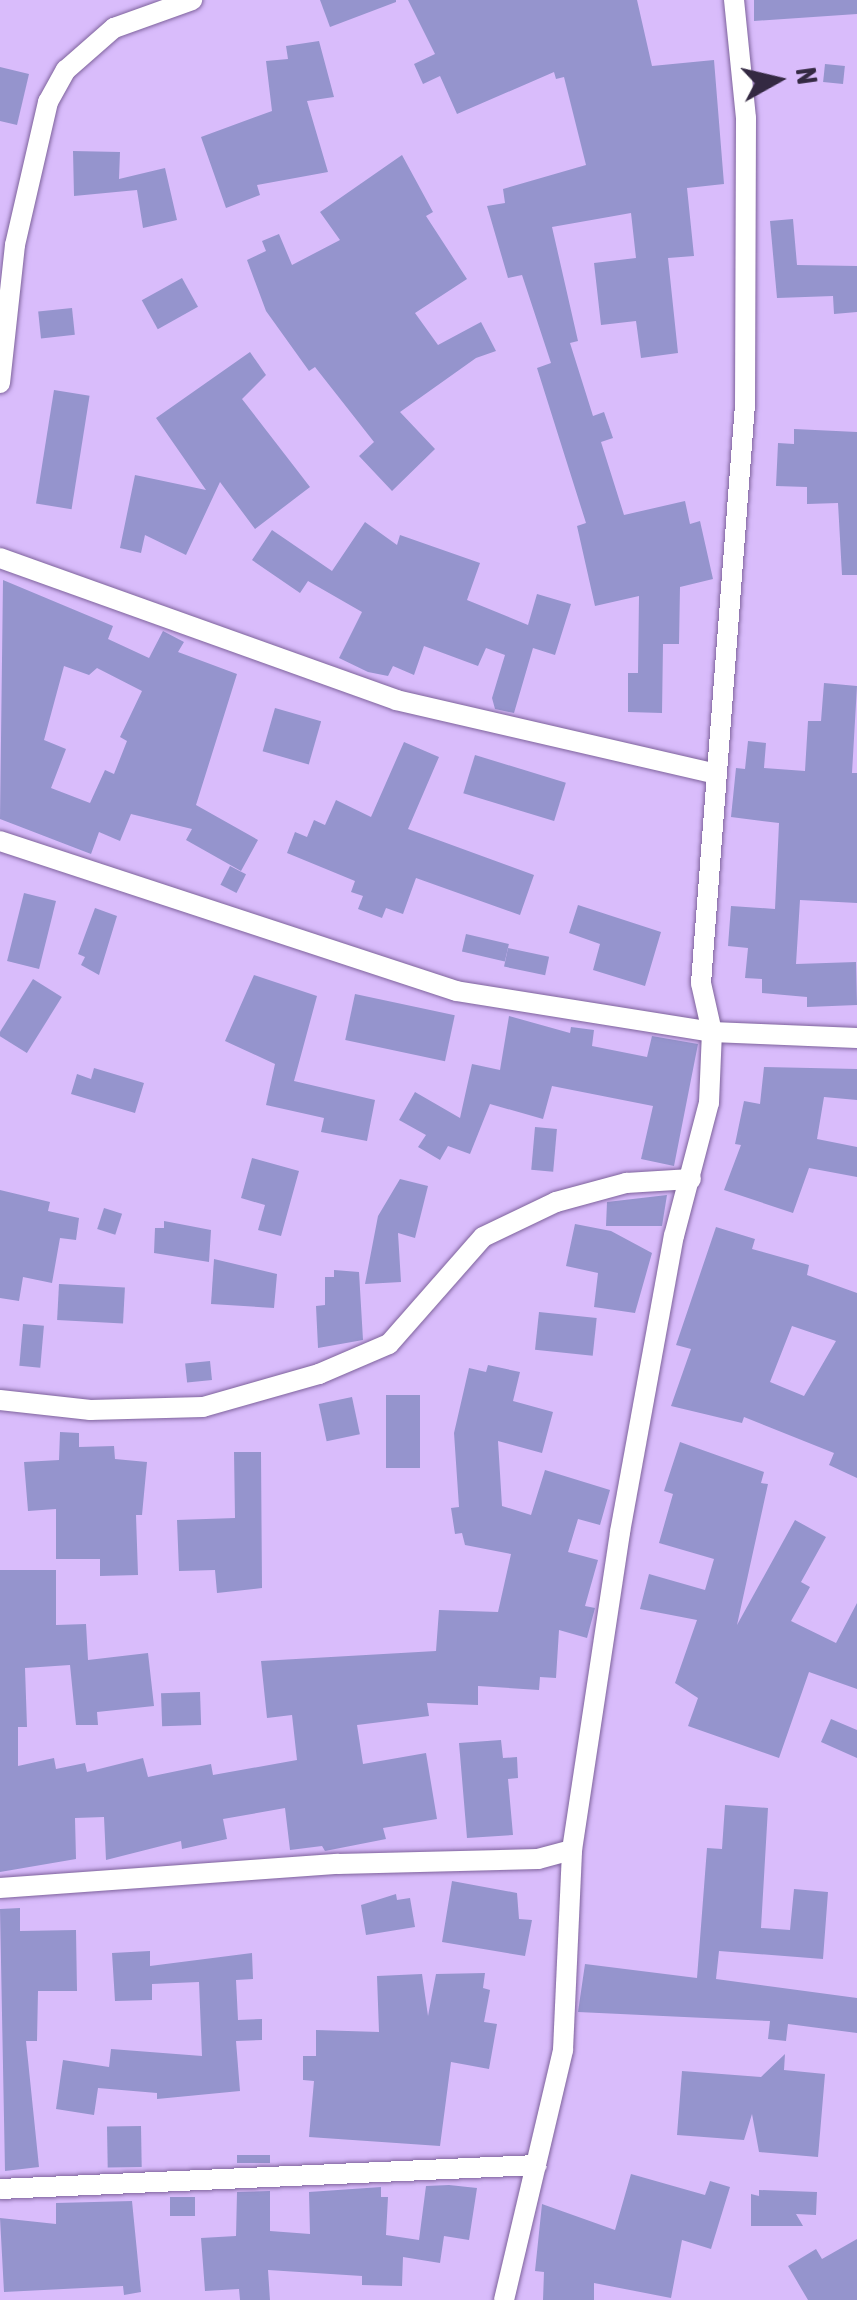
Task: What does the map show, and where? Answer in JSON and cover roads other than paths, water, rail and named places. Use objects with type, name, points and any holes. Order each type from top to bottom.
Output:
[{"type":"street","points":[[0,384],[15,245],[48,102],[66,70],[114,28],[192,0]]},
{"type":"street","points":[[504,2300],[564,2050],[572,1850],[620,1532],[674,1236],[709,1103],[712,1032],[701,983],[745,405],[746,118],[734,0]]},
{"type":"street","points":[[0,558],[396,700],[716,774]]},
{"type":"street","points":[[0,841],[456,991],[712,1032],[857,1038]]},
{"type":"street","points":[[0,1400],[90,1410],[202,1407],[318,1374],[390,1344],[483,1236],[556,1202],[626,1183],[691,1179]]},
{"type":"street","points":[[0,1888],[338,1864],[538,1858],[572,1850]]},
{"type":"street","points":[[0,2189],[536,2165]]}]
